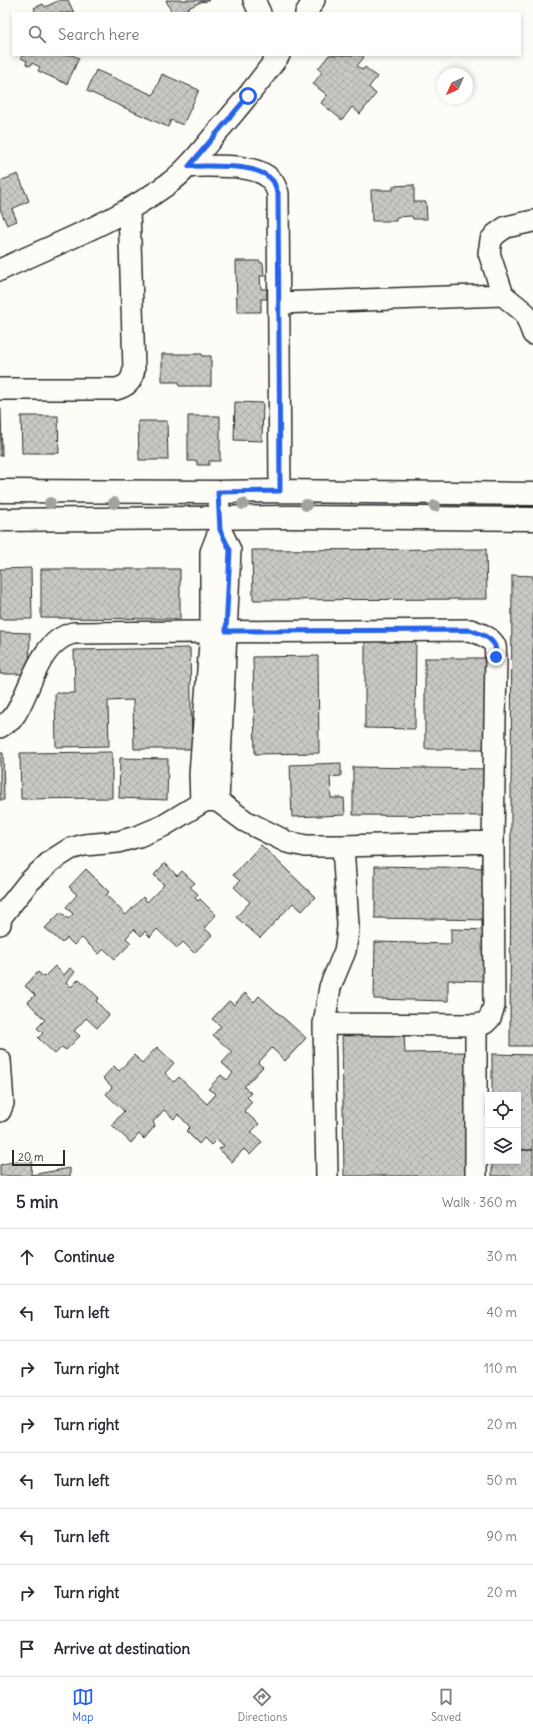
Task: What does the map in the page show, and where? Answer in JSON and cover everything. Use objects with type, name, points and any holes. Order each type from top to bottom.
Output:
[{"type":"main road","points":[[0,491],[280,491],[533,494]]},
{"type":"main road","points":[[0,520],[220,524],[533,519]]},
{"type":"street","points":[[254,0],[260,12]]},
{"type":"street","points":[[307,12],[314,0]]},
{"type":"street","points":[[0,270],[75,237],[129,209],[169,184],[189,166],[248,96],[278,56]]},
{"type":"street","points":[[189,166],[250,169],[262,174],[272,181],[278,193],[280,491]]},
{"type":"street","points":[[0,389],[116,388],[124,386],[133,379],[134,369],[129,209]]},
{"type":"street","points":[[503,295],[489,253],[491,240],[496,234],[506,227],[533,221]]},
{"type":"street","points":[[279,304],[503,295],[529,312],[533,334]]},
{"type":"street","points":[[209,802],[218,631],[211,552],[220,524],[218,492]]},
{"type":"street","points":[[0,727],[11,720],[16,713],[49,648],[63,636],[72,633],[470,630],[481,634],[488,639],[495,646],[496,657],[493,842],[494,1006],[490,1018],[485,1023],[476,1025],[324,1024]]},
{"type":"street","points":[[209,802],[287,842],[306,846],[493,842]]},
{"type":"street","points":[[0,919],[28,883],[51,861],[70,849],[84,845],[118,842],[139,836],[163,826],[209,802]]},
{"type":"street","points":[[327,1176],[324,1024],[330,987],[345,951],[347,938],[343,846]]},
{"type":"street","points":[[476,1025],[476,1176]]},
{"type":"street","points":[[0,1060],[4,1103],[0,1111]]},
{"type":"building","points":[[60,0],[68,0],[74,12],[36,12],[34,8],[43,4],[45,7]]},
{"type":"building","points":[[166,0],[209,0],[203,1],[186,9],[187,12],[172,12]]},
{"type":"building","points":[[22,56],[74,56],[79,58],[67,84],[38,71],[40,67],[32,63],[30,66],[26,64],[27,61],[21,58]]},
{"type":"building","points":[[328,56],[363,56],[364,57],[357,66],[363,70],[365,67],[377,77],[369,87],[376,94],[360,114],[352,107],[342,120],[321,103],[327,95],[313,84],[322,72],[318,69]]},
{"type":"building","points":[[96,70],[153,95],[162,74],[199,90],[183,125],[171,120],[168,127],[87,91]]},
{"type":"building","points":[[18,174],[29,201],[12,209],[17,221],[7,225],[0,209],[0,181]]},
{"type":"building","points":[[414,185],[414,202],[426,202],[427,219],[413,219],[412,216],[396,217],[396,221],[372,221],[371,190],[393,190],[393,186]]},
{"type":"building","points":[[236,261],[260,261],[260,263],[263,263],[264,276],[260,276],[261,289],[267,289],[267,299],[261,299],[261,312],[237,312]]},
{"type":"building","points":[[162,354],[202,354],[202,356],[211,356],[211,386],[179,386],[179,382],[162,382]]},
{"type":"building","points":[[235,402],[263,403],[262,441],[234,440]]},
{"type":"building","points":[[1,408],[2,456],[0,456]]},
{"type":"building","points":[[21,416],[58,416],[59,453],[22,453]]},
{"type":"building","points":[[188,416],[220,416],[220,461],[209,461],[209,465],[197,465],[197,461],[188,461]]},
{"type":"building","points":[[138,421],[167,421],[168,460],[139,460]]},
{"type":"building","points":[[486,549],[487,599],[253,600],[252,550]]},
{"type":"building","points":[[31,568],[32,619],[0,619],[0,569]]},
{"type":"building","points":[[41,569],[180,569],[180,619],[41,618]]},
{"type":"building","points":[[512,575],[533,576],[533,1046],[510,1046]]},
{"type":"building","points":[[0,632],[30,633],[29,674],[0,674]]},
{"type":"building","points":[[365,634],[416,635],[415,729],[365,728]]},
{"type":"building","points":[[190,648],[192,749],[134,749],[133,700],[108,701],[109,746],[56,747],[55,693],[75,693],[74,650]]},
{"type":"building","points":[[318,656],[319,753],[255,754],[253,657]]},
{"type":"building","points":[[425,658],[490,658],[490,749],[425,749]]},
{"type":"building","points":[[112,752],[112,798],[21,799],[20,753]]},
{"type":"building","points":[[0,753],[3,753],[4,800],[0,800]]},
{"type":"building","points":[[120,758],[168,759],[167,800],[119,798]]},
{"type":"building","points":[[341,763],[341,776],[330,777],[331,798],[344,798],[345,815],[292,817],[290,765]]},
{"type":"building","points":[[353,767],[492,769],[492,816],[353,815]]},
{"type":"building","points":[[261,845],[315,897],[302,911],[293,903],[260,938],[236,917],[250,902],[234,887],[240,881],[233,875]]},
{"type":"building","points":[[165,863],[177,876],[182,871],[195,883],[190,887],[198,894],[195,898],[198,901],[200,899],[216,915],[204,928],[212,935],[194,953],[183,942],[177,948],[157,929],[150,937],[145,931],[141,936],[134,929],[126,938],[131,943],[115,959],[104,949],[99,954],[82,938],[74,945],[67,938],[62,943],[45,928],[61,912],[68,919],[73,914],[66,907],[77,895],[69,887],[86,869],[109,892],[106,895],[126,915],[143,897],[147,902],[164,885],[154,875]]},
{"type":"building","points":[[375,866],[490,868],[490,920],[375,918]]},
{"type":"building","points":[[451,929],[491,930],[490,981],[448,980],[448,1001],[374,999],[375,942],[451,944]]},
{"type":"building","points":[[55,966],[64,975],[70,968],[75,972],[66,982],[71,987],[79,979],[99,998],[96,1001],[109,1015],[97,1028],[86,1018],[74,1031],[80,1036],[66,1050],[62,1047],[55,1054],[38,1038],[43,1033],[37,1028],[45,1020],[28,1002],[35,995],[25,986],[38,972],[44,977]]},
{"type":"building","points":[[245,993],[254,1002],[259,996],[306,1038],[285,1061],[272,1048],[258,1063],[263,1067],[244,1087],[251,1093],[247,1097],[252,1102],[244,1111],[259,1124],[251,1132],[262,1142],[250,1155],[244,1149],[232,1162],[219,1149],[224,1146],[217,1139],[211,1145],[204,1138],[199,1144],[186,1131],[190,1127],[178,1114],[174,1119],[164,1110],[153,1122],[155,1126],[144,1139],[139,1134],[131,1143],[112,1125],[124,1111],[106,1094],[112,1087],[103,1078],[114,1066],[119,1071],[134,1055],[142,1063],[157,1047],[174,1063],[165,1073],[174,1082],[179,1077],[207,1104],[216,1094],[208,1089],[221,1075],[227,1080],[233,1073],[222,1063],[232,1052],[213,1035],[221,1026],[212,1019],[229,1001],[234,1005]]},
{"type":"building","points":[[404,1030],[405,1053],[470,1052],[472,1176],[344,1176],[342,1031]]},
{"type":"building","points":[[492,1054],[533,1055],[533,1150],[521,1150],[521,1092],[492,1092]]},
{"type":"building","points":[[521,1150],[533,1150],[533,1176],[492,1176],[492,1164],[521,1164]]},
{"type":"building","points":[[32,1157],[31,1175],[70,1168],[70,1176],[0,1176],[0,1165]]},
{"type":"route","points":[[248,96],[189,166],[250,169],[262,174],[272,181],[278,193],[280,491],[218,492],[220,530],[230,550],[226,631],[470,630],[481,634],[495,646],[496,657]]}]
